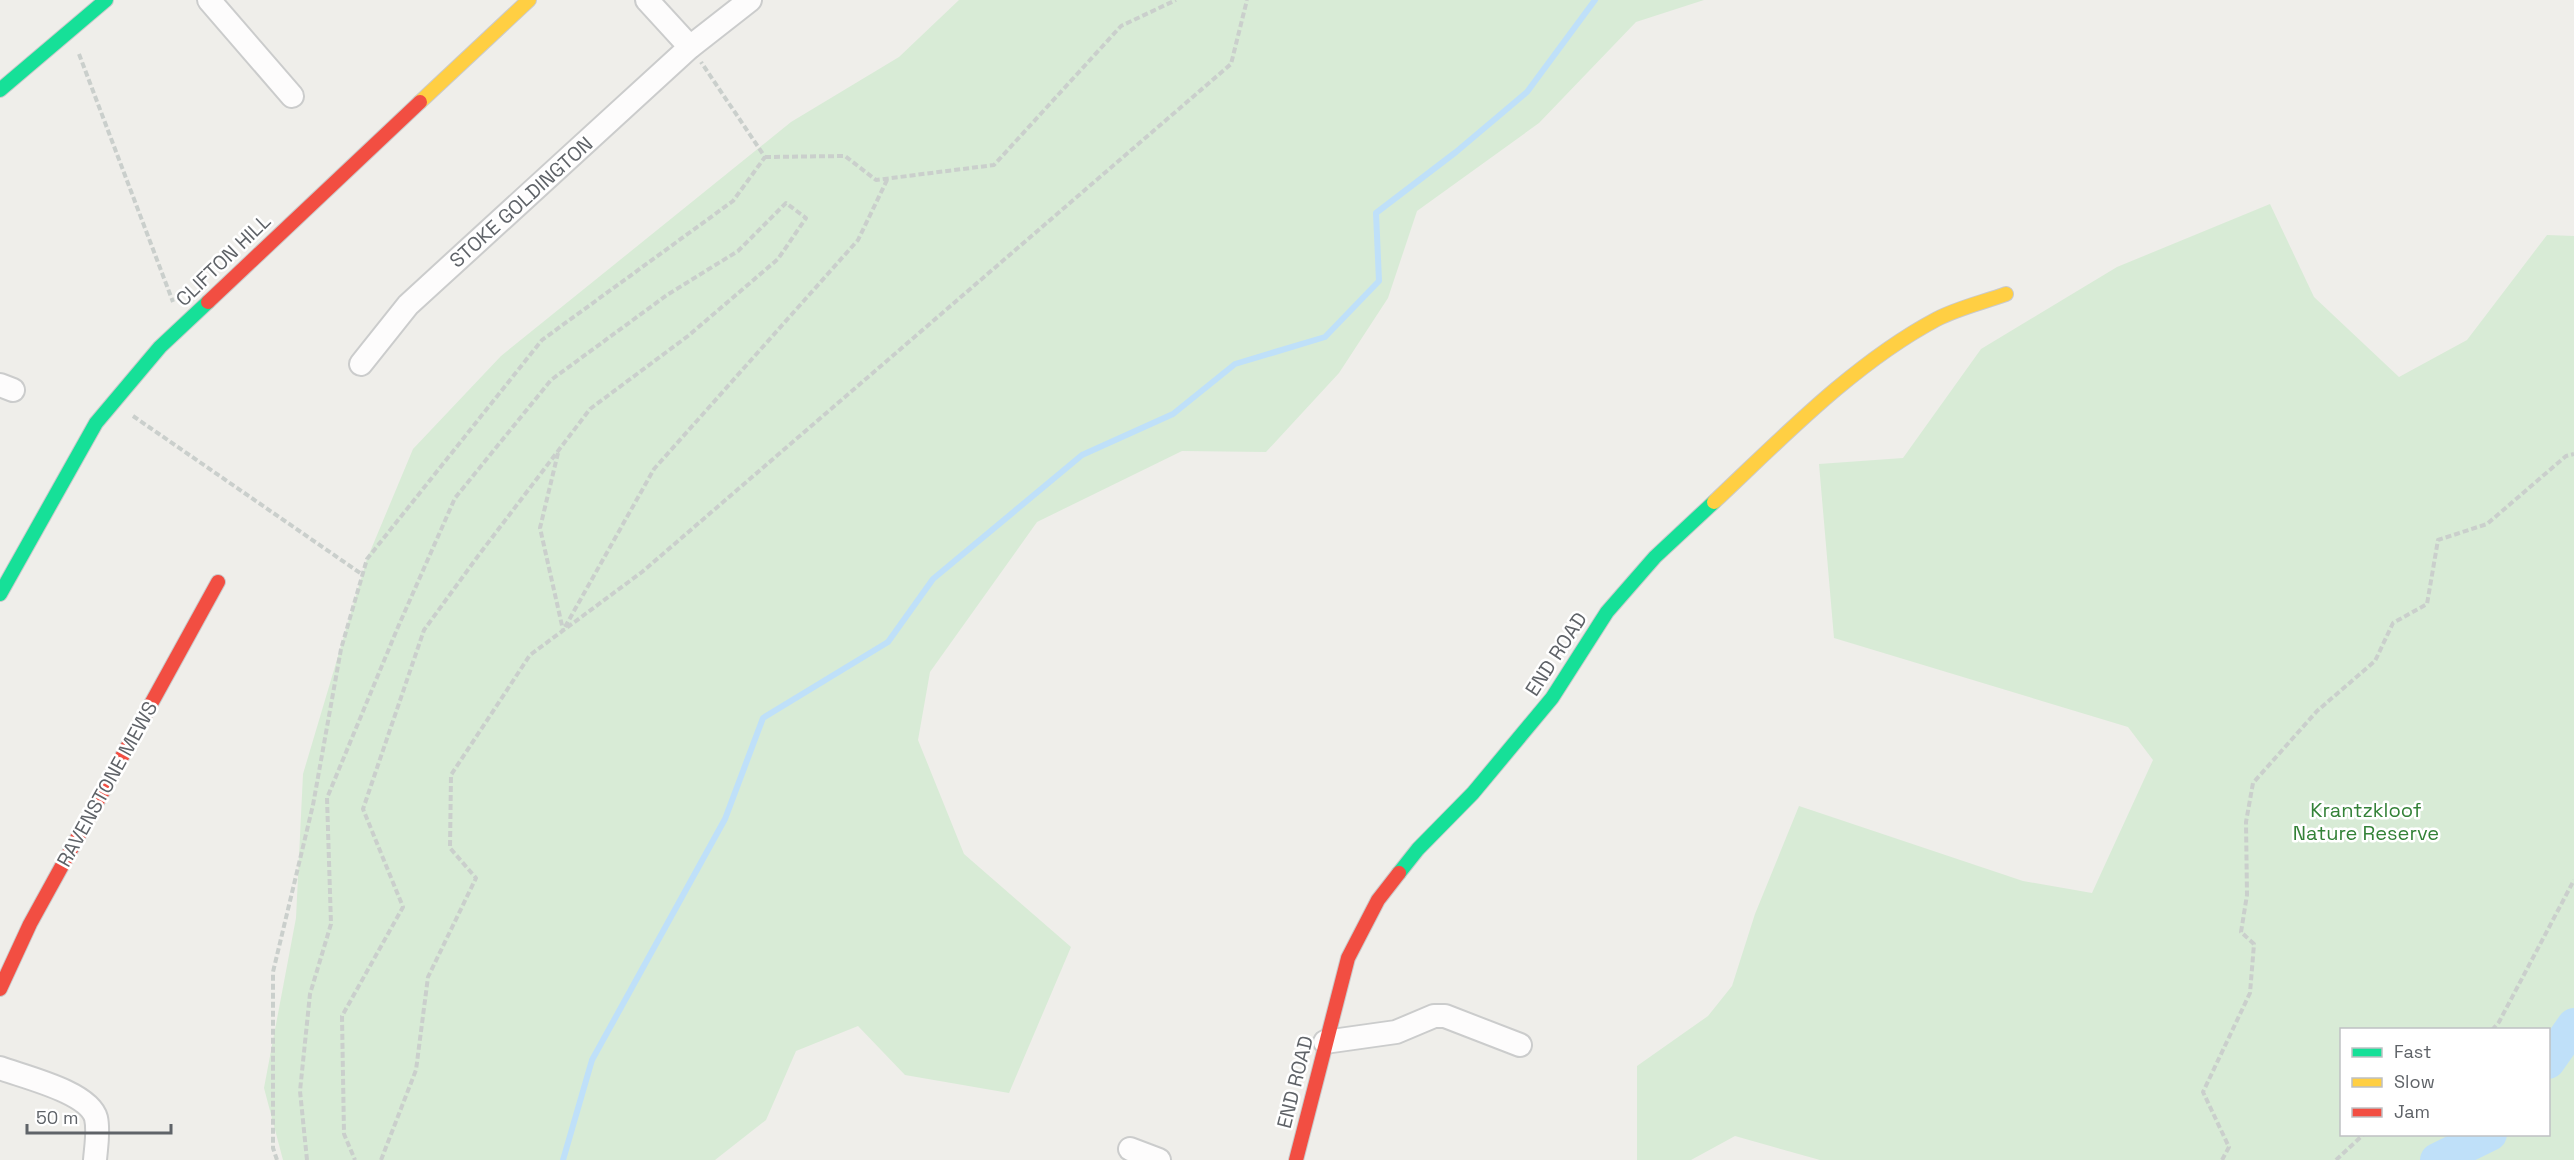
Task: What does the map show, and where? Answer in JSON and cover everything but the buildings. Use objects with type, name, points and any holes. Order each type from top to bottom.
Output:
[{"type":"street","points":[[0,90],[106,0]]},
{"type":"street","points":[[209,0],[292,96]]},
{"type":"street","name":"CLIFTON HILL","points":[[0,594],[96,423],[160,347],[529,0]]},
{"type":"street","points":[[647,0],[690,47]]},
{"type":"street","name":"STOKE GOLDINGTON","points":[[360,364],[408,305],[690,47],[750,0]]},
{"type":"street","name":"END ROAD","points":[[1296,1160],[1348,957],[1378,900],[1418,849],[1473,793],[1552,698],[1607,612],[1654,557],[1798,423],[1878,356],[1938,318],[2006,294]]},
{"type":"street","name":"RAVENSTONE MEWS","points":[[0,989],[30,924],[218,582]]},
{"type":"street","points":[[1325,1042],[1396,1032],[1434,1016],[1445,1016],[1520,1045]]},
{"type":"street","points":[[0,1068],[76,1096],[88,1105],[96,1117],[95,1160]]},
{"type":"street","points":[[1130,1149],[1159,1160]]},
{"type":"path","points":[[765,157],[845,156],[876,180],[994,165],[1121,26],[1176,0]]},
{"type":"path","points":[[381,1160],[416,1070],[428,977],[476,878],[450,848],[451,775],[530,655],[642,572],[1231,64],[1247,0]]},
{"type":"path","points":[[70,30],[182,327]]},
{"type":"path","points":[[690,47],[765,157]]},
{"type":"path","points":[[277,1160],[273,1148],[273,972],[313,805],[341,649],[367,560],[542,340],[733,201],[765,157]]},
{"type":"path","points":[[563,630],[654,469],[858,240],[888,178]]},
{"type":"path","points":[[307,1160],[300,1091],[310,994],[331,924],[327,798],[398,627],[455,498],[551,380],[667,295],[738,251],[786,202],[806,218],[778,259],[688,336],[590,409],[424,630],[363,809],[404,907],[342,1016],[344,1134],[355,1160]]},
{"type":"path","points":[[113,402],[363,575]]},
{"type":"path","points":[[559,451],[540,528],[563,630]]},
{"type":"path","points":[[2222,1160],[2229,1147],[2203,1092],[2250,993],[2254,944],[2241,932],[2247,895],[2246,822],[2253,783],[2317,711],[2375,661],[2393,623],[2427,604],[2438,540],[2487,524],[2566,456],[2574,454]]},
{"type":"path","points":[[2493,1028],[2499,1022],[2515,993],[2574,880]]},
{"type":"path","points":[[2336,1160],[2362,1136]]},
{"type":"green space","points":[[959,0],[1704,0],[1636,22],[1539,123],[1417,211],[1388,298],[1339,373],[1266,452],[1182,451],[1037,522],[930,672],[918,740],[964,854],[1071,947],[1009,1093],[905,1075],[858,1026],[796,1051],[766,1120],[715,1160],[283,1160],[264,1088],[296,918],[303,774],[367,559],[413,449],[501,356],[791,122],[899,57]]},
{"type":"green space","name":"Krantzkloof Nature Reserve","points":[[2270,204],[2314,297],[2399,377],[2467,340],[2547,235],[2574,236],[2574,1160],[1820,1160],[1735,1136],[1691,1160],[1637,1160],[1637,1066],[1708,1016],[1732,986],[1755,914],[1799,806],[2023,881],[2092,893],[2153,760],[2128,727],[1834,638],[1819,464],[1903,458],[1981,349],[2117,267]]},
{"type":"waterway","points":[[563,1160],[592,1060],[725,819],[763,718],[888,642],[933,579],[1082,455],[1173,414],[1235,364],[1325,337],[1379,281],[1376,213],[1456,152],[1527,92],[1595,0]]},
{"type":"waterway","points":[[2550,1059],[2574,1025]]},
{"type":"waterway","points":[[2437,1160],[2486,1136]]},
{"type":"traffic: fast","points":[[0,90],[106,0]]},
{"type":"traffic: fast","points":[[0,594],[96,423],[160,347],[208,302]]},
{"type":"traffic: fast","points":[[1399,873],[1418,849],[1473,793],[1552,698],[1607,612],[1655,557],[1714,502]]},
{"type":"traffic: slow","points":[[420,102],[529,0]]},
{"type":"traffic: slow","points":[[1714,502],[1820,403],[1877,357],[1945,315],[2006,294]]},
{"type":"traffic: jam","points":[[208,302],[420,102]]},
{"type":"traffic: jam","points":[[0,989],[30,924],[218,582]]},
{"type":"traffic: jam","points":[[1296,1160],[1348,958],[1378,900],[1399,873]]}]
